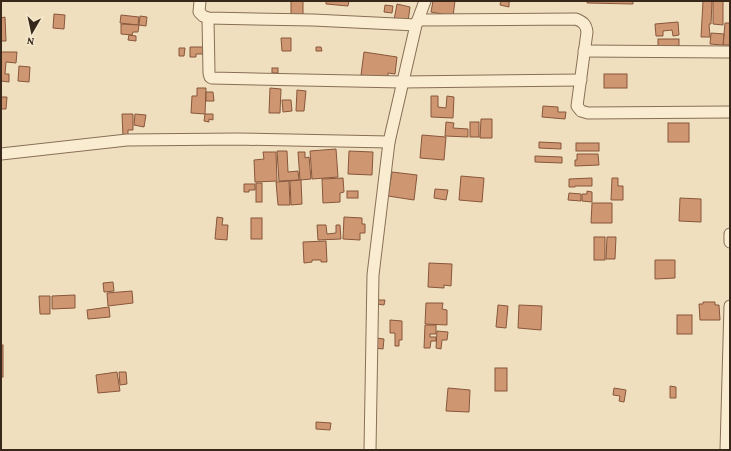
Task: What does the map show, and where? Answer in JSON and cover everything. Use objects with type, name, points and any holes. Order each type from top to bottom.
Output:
[{"type":"street","points":[[200,1],[200,12],[202,16],[208,18],[417,22],[576,19],[582,21],[586,25],[587,32],[577,106],[581,111],[588,113],[730,112]]},
{"type":"street","points":[[370,450],[373,275],[389,142],[417,22],[425,1]]},
{"type":"street","points":[[208,18],[209,73],[210,77],[212,78],[402,82],[581,80]]},
{"type":"street","points":[[584,52],[730,52]]},
{"type":"street","points":[[1,154],[127,140],[238,139],[389,142]]},
{"type":"street","points":[[730,234],[730,242]]},
{"type":"street","points":[[726,450],[730,306]]},
{"type":"building","points":[[291,1],[303,1],[303,17],[291,17]]},
{"type":"building","points":[[326,1],[349,1],[348,6],[326,4]]},
{"type":"building","points":[[433,1],[455,1],[453,16],[431,12]]},
{"type":"building","points":[[501,1],[513,1],[509,2],[509,7],[500,5]]},
{"type":"building","points":[[587,1],[633,1],[633,4],[587,3]]},
{"type":"building","points":[[703,1],[712,1],[711,24],[709,24],[710,37],[701,37]]},
{"type":"building","points":[[713,1],[723,1],[723,25],[713,24]]},
{"type":"building","points":[[397,4],[410,7],[408,22],[394,20]]},
{"type":"building","points":[[385,5],[393,6],[392,13],[384,12]]},
{"type":"building","points":[[54,14],[65,15],[64,29],[53,28]]},
{"type":"building","points":[[121,15],[139,17],[138,25],[120,23]]},
{"type":"building","points":[[140,16],[147,17],[146,26],[139,25]]},
{"type":"building","points":[[5,17],[6,41],[1,41],[1,18]]},
{"type":"building","points":[[678,22],[679,35],[673,36],[672,30],[663,31],[663,36],[656,36],[655,24]]},
{"type":"building","points":[[725,23],[730,23],[730,45],[723,45]]},
{"type":"building","points":[[121,24],[139,25],[138,32],[133,32],[132,35],[121,34]]},
{"type":"building","points":[[711,33],[724,34],[723,45],[710,44]]},
{"type":"building","points":[[129,35],[136,36],[136,41],[128,40]]},
{"type":"building","points":[[281,38],[291,38],[291,51],[282,51]]},
{"type":"building","points":[[658,39],[679,39],[679,46],[658,46]]},
{"type":"building","points":[[190,47],[203,47],[203,54],[196,54],[196,57],[190,57]]},
{"type":"building","points":[[316,47],[321,47],[322,51],[316,51]]},
{"type":"building","points":[[179,48],[185,48],[184,56],[179,56]]},
{"type":"building","points":[[1,52],[17,52],[16,63],[6,62],[5,74],[9,74],[9,82],[1,81]]},
{"type":"building","points":[[364,52],[397,57],[395,74],[388,73],[388,79],[361,75]]},
{"type":"building","points":[[19,66],[30,67],[29,82],[18,81]]},
{"type":"building","points":[[272,68],[278,68],[278,73],[272,73]]},
{"type":"building","points":[[604,74],[627,74],[627,88],[604,88]]},
{"type":"building","points":[[197,88],[206,88],[205,114],[191,113],[192,96],[197,96]]},
{"type":"building","points":[[270,88],[281,89],[280,113],[269,113]]},
{"type":"building","points":[[297,90],[306,91],[304,111],[296,111]]},
{"type":"building","points":[[206,92],[213,92],[214,101],[206,101]]},
{"type":"building","points":[[431,96],[438,96],[438,107],[446,108],[447,96],[454,97],[453,118],[431,117]]},
{"type":"building","points":[[1,97],[7,97],[6,109],[1,109]]},
{"type":"building","points":[[282,100],[291,100],[292,111],[283,112]]},
{"type":"building","points":[[543,106],[558,107],[558,112],[566,112],[565,119],[542,117]]},
{"type":"building","points":[[122,114],[133,114],[133,130],[128,130],[128,136],[123,137]]},
{"type":"building","points":[[135,114],[146,115],[144,127],[134,125]]},
{"type":"building","points":[[205,114],[213,114],[213,120],[209,119],[209,122],[204,121]]},
{"type":"building","points":[[481,119],[492,119],[492,138],[480,138]]},
{"type":"building","points":[[446,122],[454,123],[453,128],[468,129],[468,137],[445,136]]},
{"type":"building","points":[[470,122],[479,122],[479,137],[470,137]]},
{"type":"building","points":[[668,123],[689,123],[689,142],[668,142]]},
{"type":"building","points":[[422,135],[446,137],[444,160],[420,158]]},
{"type":"building","points":[[539,142],[561,143],[561,149],[539,148]]},
{"type":"building","points":[[576,143],[599,143],[599,151],[576,151]]},
{"type":"building","points":[[336,149],[338,177],[312,179],[310,151]]},
{"type":"building","points":[[277,151],[287,151],[288,172],[298,171],[299,180],[279,181]]},
{"type":"building","points":[[349,151],[373,152],[372,175],[348,174]]},
{"type":"building","points":[[263,152],[276,152],[277,181],[255,182],[254,160],[264,159]]},
{"type":"building","points":[[298,152],[305,152],[305,158],[309,157],[311,179],[300,180]]},
{"type":"building","points":[[577,154],[598,154],[599,165],[575,166]]},
{"type":"building","points":[[535,156],[562,157],[562,163],[535,162]]},
{"type":"building","points":[[392,172],[417,175],[414,200],[388,196]]},
{"type":"building","points":[[461,176],[484,178],[482,202],[459,200]]},
{"type":"building","points":[[343,178],[344,192],[340,193],[340,202],[323,203],[322,179]]},
{"type":"building","points":[[592,178],[592,186],[569,187],[569,179]]},
{"type":"building","points":[[612,178],[618,178],[618,186],[623,186],[623,200],[611,200]]},
{"type":"building","points":[[301,180],[302,204],[291,205],[290,181]]},
{"type":"building","points":[[289,181],[290,205],[278,205],[276,182]]},
{"type":"building","points":[[256,183],[262,183],[262,202],[256,202]]},
{"type":"building","points":[[244,184],[255,184],[255,190],[244,192]]},
{"type":"building","points":[[435,189],[448,190],[446,200],[434,198]]},
{"type":"building","points":[[347,191],[358,191],[358,198],[347,198]]},
{"type":"building","points":[[587,191],[592,192],[592,202],[582,201],[582,194],[587,194]]},
{"type":"building","points":[[569,193],[581,194],[581,201],[568,200]]},
{"type":"building","points":[[680,198],[701,199],[701,222],[679,221]]},
{"type":"building","points":[[592,203],[612,203],[612,223],[591,223]]},
{"type":"building","points":[[217,217],[223,218],[222,225],[228,225],[227,240],[215,239]]},
{"type":"building","points":[[344,217],[362,218],[362,224],[365,224],[365,233],[360,233],[360,240],[343,239]]},
{"type":"building","points":[[251,218],[262,218],[262,239],[251,239]]},
{"type":"building","points":[[317,225],[326,225],[327,234],[336,233],[336,225],[340,225],[341,239],[318,240]]},
{"type":"building","points":[[594,237],[605,237],[605,260],[594,260]]},
{"type":"building","points":[[607,237],[616,237],[615,259],[606,259]]},
{"type":"building","points":[[326,241],[327,262],[312,260],[312,262],[304,263],[303,242]]},
{"type":"building","points":[[655,260],[675,260],[675,278],[655,279]]},
{"type":"building","points":[[429,263],[452,264],[451,286],[444,285],[444,288],[428,287]]},
{"type":"building","points":[[113,282],[114,291],[104,292],[103,283]]},
{"type":"building","points":[[132,291],[133,303],[108,306],[107,293]]},
{"type":"building","points":[[75,295],[75,308],[52,309],[52,296]]},
{"type":"building","points":[[39,296],[50,296],[50,314],[40,314]]},
{"type":"building","points":[[377,300],[385,300],[384,305],[377,304]]},
{"type":"building","points":[[703,302],[715,302],[715,305],[719,305],[720,320],[700,320],[699,304],[703,304]]},
{"type":"building","points":[[426,303],[443,303],[442,309],[447,310],[447,325],[425,324]]},
{"type":"building","points":[[498,305],[508,306],[506,328],[496,327]]},
{"type":"building","points":[[519,305],[542,306],[541,330],[518,328]]},
{"type":"building","points":[[109,307],[110,317],[88,319],[87,310]]},
{"type":"building","points":[[677,315],[692,315],[692,334],[677,334]]},
{"type":"building","points":[[390,320],[402,321],[402,340],[399,340],[399,346],[395,346],[395,333],[390,333]]},
{"type":"building","points":[[425,325],[436,325],[436,334],[430,334],[430,337],[436,337],[436,341],[431,341],[430,348],[424,348]]},
{"type":"building","points":[[437,331],[448,332],[447,340],[442,340],[441,349],[436,348]]},
{"type":"building","points":[[376,338],[384,339],[383,349],[374,348]]},
{"type":"building","points":[[1,345],[3,345],[3,377],[1,377]]},
{"type":"building","points":[[495,368],[507,368],[507,391],[495,391]]},
{"type":"building","points":[[117,372],[120,391],[98,393],[96,375]]},
{"type":"building","points":[[119,372],[126,372],[127,384],[120,385]]},
{"type":"building","points":[[670,386],[676,387],[676,398],[670,398]]},
{"type":"building","points":[[448,388],[470,390],[469,412],[446,411]]},
{"type":"building","points":[[614,388],[626,390],[624,402],[619,401],[620,396],[613,395]]},
{"type":"building","points":[[316,422],[331,423],[330,430],[316,429]]}]
